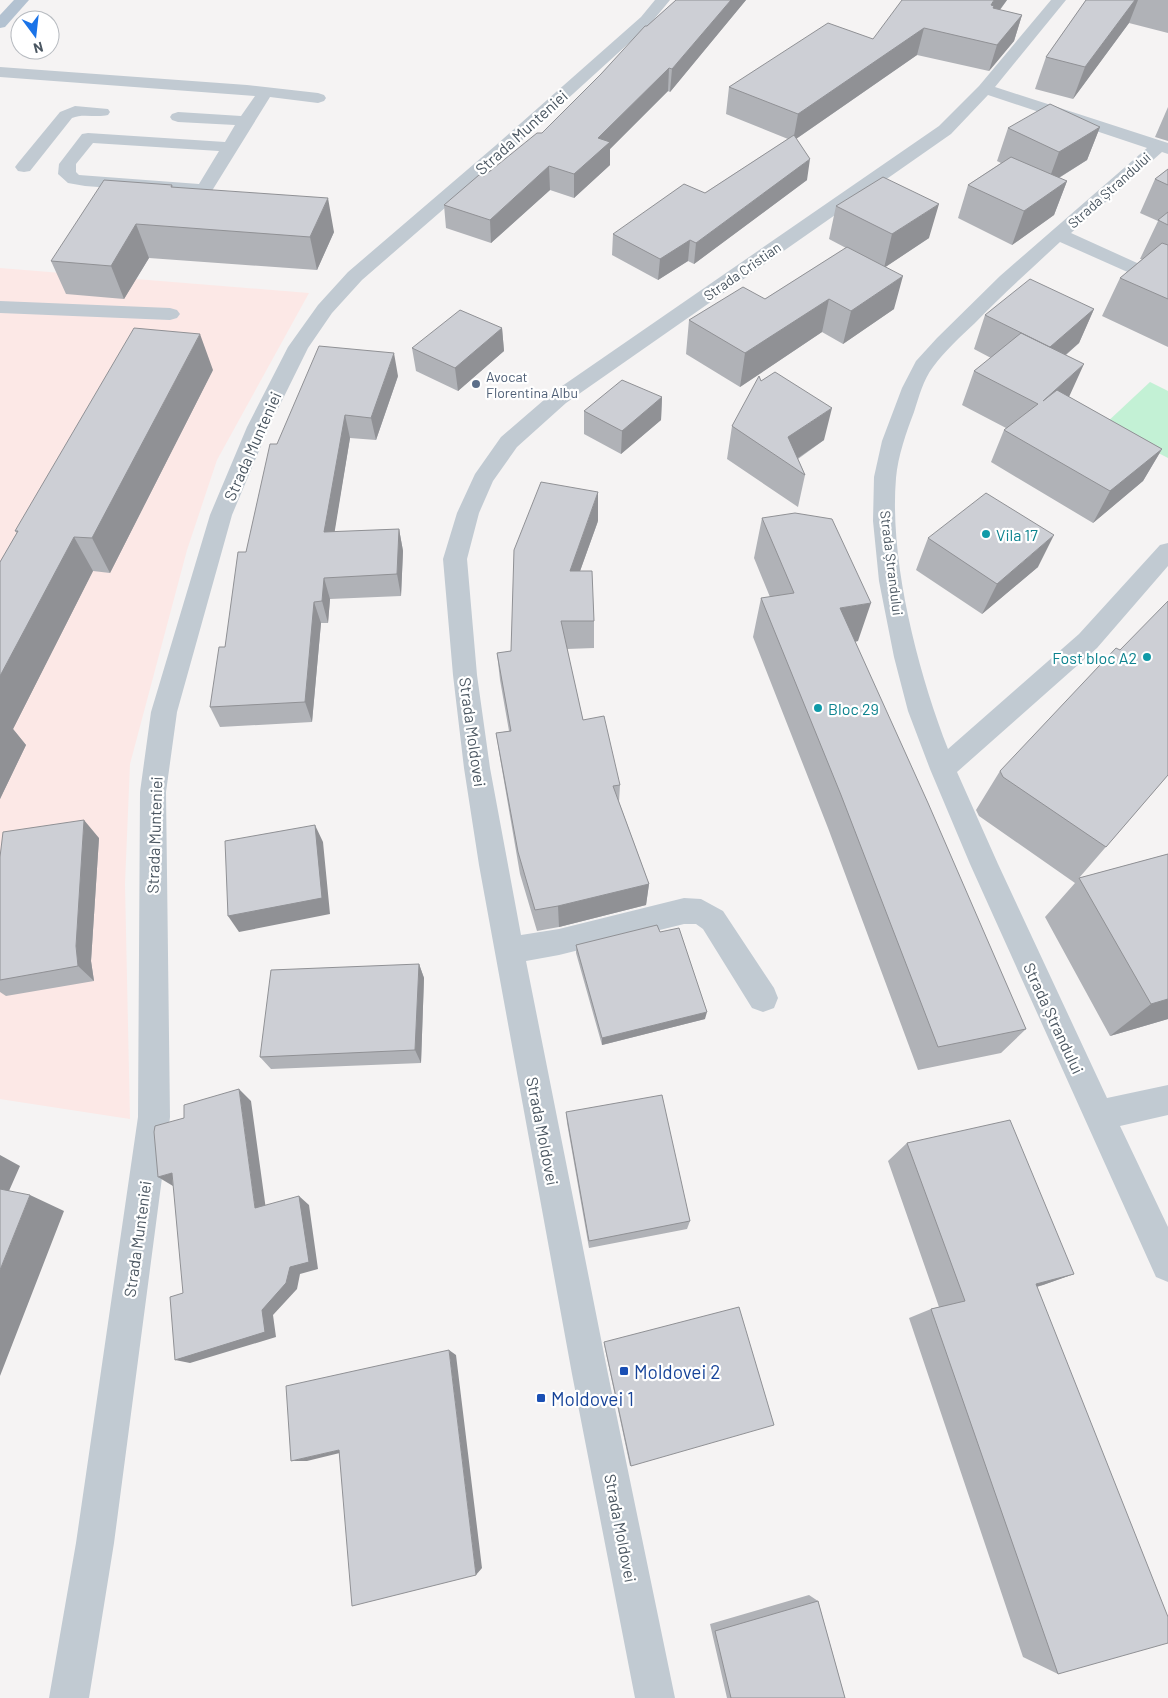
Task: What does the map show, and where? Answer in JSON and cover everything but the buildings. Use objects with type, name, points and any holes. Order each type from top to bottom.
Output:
[{"type":"main road","points":[[0,24],[22,0]]},
{"type":"street","name":"Strada Munteniei","points":[[69,1698],[95,1543],[154,1118],[152,792],[164,712],[222,515],[258,427],[298,347],[325,308],[356,276],[646,20],[663,0]]},
{"type":"street","name":"Strada Cristian","points":[[455,560],[468,513],[483,479],[509,442],[531,421],[559,398],[945,130],[985,89],[1059,0]]},
{"type":"street","points":[[0,72],[266,92],[318,98]]},
{"type":"street","points":[[122,81],[88,138],[68,164],[67,174],[74,179],[211,195],[230,148],[266,92]]},
{"type":"street","points":[[985,89],[1163,147]]},
{"type":"street","points":[[24,167],[66,115],[83,110],[102,112]]},
{"type":"street","points":[[178,117],[246,122]]},
{"type":"street","points":[[88,138],[230,148]]},
{"type":"street","name":"Strada Ștrandului","points":[[1163,147],[1007,280],[944,342],[923,366],[912,388],[891,450],[885,477],[884,521],[891,581],[906,657],[921,711],[943,769],[984,864],[1168,1265]]},
{"type":"street","name":"Strada Ștrandului","points":[[1060,235],[1168,284]]},
{"type":"street","points":[[0,307],[170,314]]},
{"type":"street","points":[[943,769],[1088,641],[1168,551]]},
{"type":"street","name":"Strada Moldovei","points":[[455,560],[465,675],[477,768],[509,950],[590,1374],[655,1698]]},
{"type":"street","points":[[509,950],[559,942],[684,911],[700,912],[713,920],[763,998]]},
{"type":"street","points":[[1099,1115],[1168,1100]]},
{"type":"shaded area","points":[[0,268],[309,293],[217,460],[187,550],[130,764],[125,884],[130,1119],[0,1099]]},
{"type":"green space","points":[[1150,382],[1168,391],[1168,458],[1104,425]]},
{"type":"place","name":"Avocat Florentina Albu","points":[[476,384]]},
{"type":"place","name":"Vila 17","points":[[986,534]]},
{"type":"place","name":"Fost bloc A2","points":[[1147,657]]},
{"type":"place","name":"Bloc 29","points":[[818,708]]},
{"type":"place","name":"Moldovei 2","points":[[624,1371]]},
{"type":"place","name":"Moldovei 1","points":[[541,1398]]}]
